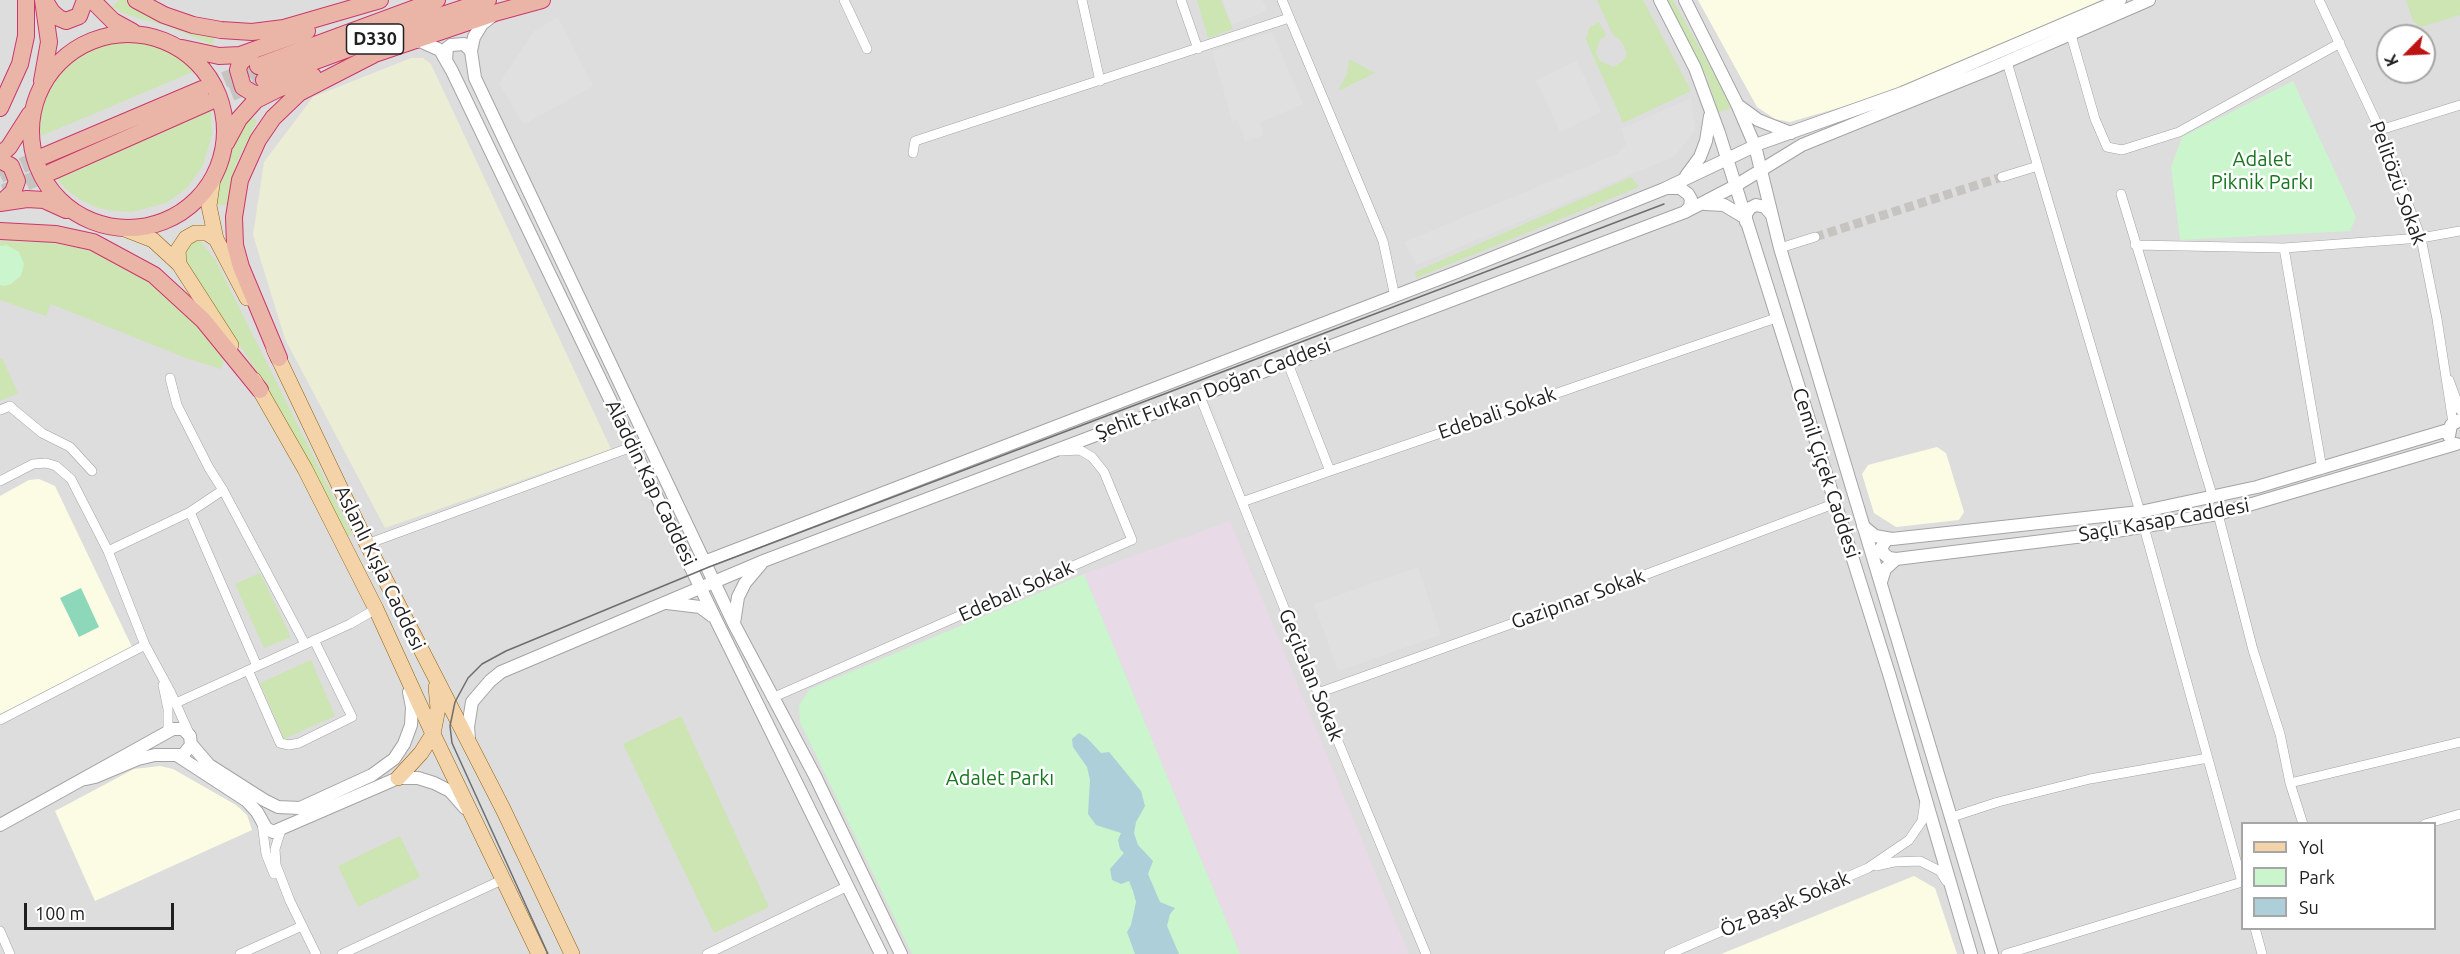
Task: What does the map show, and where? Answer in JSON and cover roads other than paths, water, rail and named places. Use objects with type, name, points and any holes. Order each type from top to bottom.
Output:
[{"type":"highway","points":[[0,108],[20,64],[26,36],[26,0]]},
{"type":"highway","points":[[44,0],[52,12],[66,21],[79,16],[85,0]]},
{"type":"highway","points":[[0,155],[9,147],[33,108],[40,88],[49,42],[44,0]]},
{"type":"highway","points":[[92,0],[113,21],[137,33],[158,38],[178,47],[219,56],[260,73],[373,55]]},
{"type":"highway","points":[[136,0],[164,15],[187,23],[221,30],[252,32],[284,28],[380,0]]},
{"type":"highway","points":[[1,203],[27,199],[44,200],[92,221],[122,228],[158,224],[175,216],[197,200],[213,178],[231,131],[246,109],[260,73],[386,0]]},
{"type":"highway","name":"D330","points":[[260,73],[437,0]]},
{"type":"highway","points":[[279,358],[241,267],[235,245],[234,217],[240,180],[249,157],[273,118],[299,93],[373,55],[493,6],[542,0]]},
{"type":"highway","name":"D330","points":[[260,73],[418,23],[493,6]]},
{"type":"highway","points":[[40,88],[53,68],[70,52],[91,40],[113,34],[137,33]]},
{"type":"highway","points":[[178,47],[201,66],[217,91],[225,119],[224,149]]},
{"type":"highway","points":[[48,164],[205,96]]},
{"type":"highway","points":[[33,108],[31,140],[39,171],[57,197],[73,211],[92,221]]},
{"type":"highway","points":[[0,160],[11,166],[17,181],[13,192],[1,203]]},
{"type":"highway","points":[[0,231],[56,234],[93,242],[130,260],[154,275],[203,320],[260,390]]},
{"type":"main road","name":"Aslanlı Kışla Caddesi","points":[[213,178],[210,206],[216,239],[279,358],[367,544],[469,740],[572,954]]},
{"type":"main road","name":"Aslanlı Kışla Caddesi","points":[[122,228],[153,240],[179,264],[260,390],[305,469],[376,609],[433,734],[539,954]]},
{"type":"main road","points":[[179,264],[178,250],[186,238],[195,232],[207,233],[216,239]]},
{"type":"main road","points":[[398,778],[422,753],[437,722],[437,695],[429,667]]},
{"type":"street","points":[[844,0],[867,49]]},
{"type":"street","points":[[1082,0],[1100,81]]},
{"type":"street","points":[[1180,0],[1198,49]]},
{"type":"street","points":[[1282,0],[1383,241],[1395,297]]},
{"type":"street","name":"Cemil Çiçek Caddesi","points":[[1660,0],[1695,68],[1726,159],[1730,188],[1745,221],[1836,503],[1971,954]]},
{"type":"street","name":"Cemil Çiçek Caddesi","points":[[1685,0],[1737,104],[1755,146],[1780,248],[1992,954]]},
{"type":"street","name":"Şehit Furkan Doğan Caddesi","points":[[691,567],[1395,297],[1664,189],[1755,146],[1921,85],[2120,0]]},
{"type":"street","name":"Şehit Furkan Doğan Caddesi","points":[[469,740],[468,727],[472,702],[501,672],[766,560],[1199,394],[1685,212],[1802,145],[2007,62],[2149,0]]},
{"type":"street","name":"Pelitözü Sokak","points":[[2319,0],[2380,130],[2421,238],[2454,425]]},
{"type":"street","points":[[471,51],[474,37],[493,6]]},
{"type":"street","points":[[913,153],[915,141],[1289,18]]},
{"type":"street","points":[[2070,35],[2095,119],[2103,138],[2108,147],[2122,150],[2179,132],[2340,43]]},
{"type":"street","name":"Aladdin Kap Caddesi","points":[[399,45],[420,41],[440,50],[446,60],[716,620],[881,954]]},
{"type":"street","points":[[446,60],[447,48],[451,45],[464,44],[471,51]]},
{"type":"street","name":"Aladdin Kap Caddesi","points":[[471,51],[475,78],[734,624],[815,776],[901,954]]},
{"type":"street","points":[[2007,62],[2140,512]]},
{"type":"street","points":[[1737,104],[1758,120],[1791,133]]},
{"type":"street","points":[[2380,130],[2460,105]]},
{"type":"street","points":[[1682,181],[1700,157],[1708,130],[1709,108]]},
{"type":"street","points":[[1765,183],[1772,164],[1777,158]]},
{"type":"street","points":[[2002,177],[2038,166]]},
{"type":"street","points":[[1664,189],[1680,188],[1688,194],[1691,199],[1690,207],[1685,212]]},
{"type":"street","points":[[2121,194],[2213,498]]},
{"type":"street","points":[[1701,204],[1724,205],[1745,221],[1750,208],[1756,205],[1765,207],[1772,214]]},
{"type":"street","points":[[2135,245],[2284,248],[2421,238],[2460,231]]},
{"type":"street","points":[[1780,248],[1815,237]]},
{"type":"street","points":[[2284,248],[2322,469]]},
{"type":"street","name":"Edebali Sokak","points":[[1242,502],[1776,318]]},
{"type":"street","points":[[1287,361],[1330,471]]},
{"type":"street","name":"Pelitözü Sokak","points":[[2446,375],[2460,410]]},
{"type":"street","points":[[170,378],[177,405],[208,468],[223,490],[352,717],[299,743],[289,745],[280,743],[190,512]]},
{"type":"street","name":"Geçitalan Sokak","points":[[1199,394],[1318,693],[1426,954]]},
{"type":"street","points":[[0,410],[10,406],[42,433],[70,447],[92,471]]},
{"type":"street","points":[[2454,425],[2450,439],[2459,446]]},
{"type":"street","name":"Saçlı Kasap Caddesi","points":[[1887,539],[2140,512],[2213,498],[2322,469],[2454,425]]},
{"type":"street","points":[[367,544],[648,441]]},
{"type":"street","name":"Saçlı Kasap Caddesi","points":[[1896,559],[2144,527],[2218,514],[2459,446]]},
{"type":"street","name":"Edebalı Sokak","points":[[772,698],[1132,540],[1104,472],[1092,457],[1080,450],[1047,452]]},
{"type":"street","points":[[0,481],[33,465],[46,463],[56,466],[71,480],[108,551],[145,645],[176,703],[191,740],[187,753],[176,756],[155,755],[138,759],[86,779]]},
{"type":"street","points":[[108,551],[190,512],[223,490]]},
{"type":"street","name":"Gazipınar Sokak","points":[[1318,693],[1586,597],[1836,503]]},
{"type":"street","points":[[2218,514],[2253,650],[2280,734],[2290,783],[2302,822]]},
{"type":"street","points":[[1863,526],[1875,536],[1887,539],[1881,548],[1884,554],[1896,559],[1885,569],[1881,583]]},
{"type":"street","points":[[2144,527],[2241,878]]},
{"type":"street","points":[[734,624],[738,597],[745,583],[766,560]]},
{"type":"street","points":[[663,603],[700,607],[716,620]]},
{"type":"street","points":[[176,703],[376,609]]},
{"type":"street","points":[[0,720],[145,645]]},
{"type":"street","points":[[316,954],[269,863],[262,820],[267,809],[278,807],[293,809],[308,805],[372,775],[394,759],[404,744],[411,725],[412,707],[403,670]]},
{"type":"street","points":[[160,674],[166,699],[165,748],[242,797],[253,806],[269,830],[281,830],[398,778],[418,778],[443,786],[474,818]]},
{"type":"street","points":[[0,825],[86,779],[103,766],[180,728],[209,765],[278,807],[286,816],[286,824],[281,830],[275,857],[290,902]]},
{"type":"street","points":[[2290,783],[2460,742]]},
{"type":"street","points":[[1952,817],[1998,802],[2090,779],[2208,758]]},
{"type":"street","points":[[1868,868],[1910,840],[1922,821],[1925,796]]},
{"type":"street","points":[[2433,822],[2460,814]]},
{"type":"street","points":[[1868,868],[1894,862],[1920,861],[1940,871],[1955,896]]},
{"type":"street","name":"Öz Başak Sokak","points":[[1669,954],[1868,868]]},
{"type":"street","points":[[342,954],[504,879]]},
{"type":"street","points":[[2006,954],[2241,882]]},
{"type":"street","points":[[707,954],[848,886]]},
{"type":"street","points":[[240,954],[302,926]]},
{"type":"street","points":[[2256,930],[2262,954]]},
{"type":"street","points":[[0,931],[10,954]]},
{"type":"water","points":[[1079,733],[1101,753],[1109,752],[1141,791],[1145,806],[1136,822],[1134,833],[1138,845],[1153,861],[1148,874],[1160,902],[1175,908],[1170,914],[1167,926],[1179,954],[1135,954],[1127,932],[1131,925],[1136,902],[1133,891],[1129,881],[1121,884],[1112,880],[1110,869],[1124,853],[1120,849],[1118,840],[1121,833],[1096,825],[1088,814],[1090,780],[1087,767],[1073,747],[1072,739]]},
{"type":"tunnel","points":[[202,89],[258,66]]},
{"type":"tunnel","points":[[209,102],[264,80]]},
{"type":"tunnel","points":[[0,175],[44,156]]},
{"type":"tunnel","points":[[4,192],[51,172]]},
{"type":"tunnel","points":[[1815,237],[2002,177]]},
{"type":"tram line","points":[[548,954],[452,743],[450,726],[455,702],[468,678],[482,664],[506,651],[709,567],[1664,204]]},
{"type":"park label","name":"Adalet Piknik Parkı","points":[[2262,170]]},
{"type":"park label","name":"Adalet Parkı","points":[[1000,778]]}]
